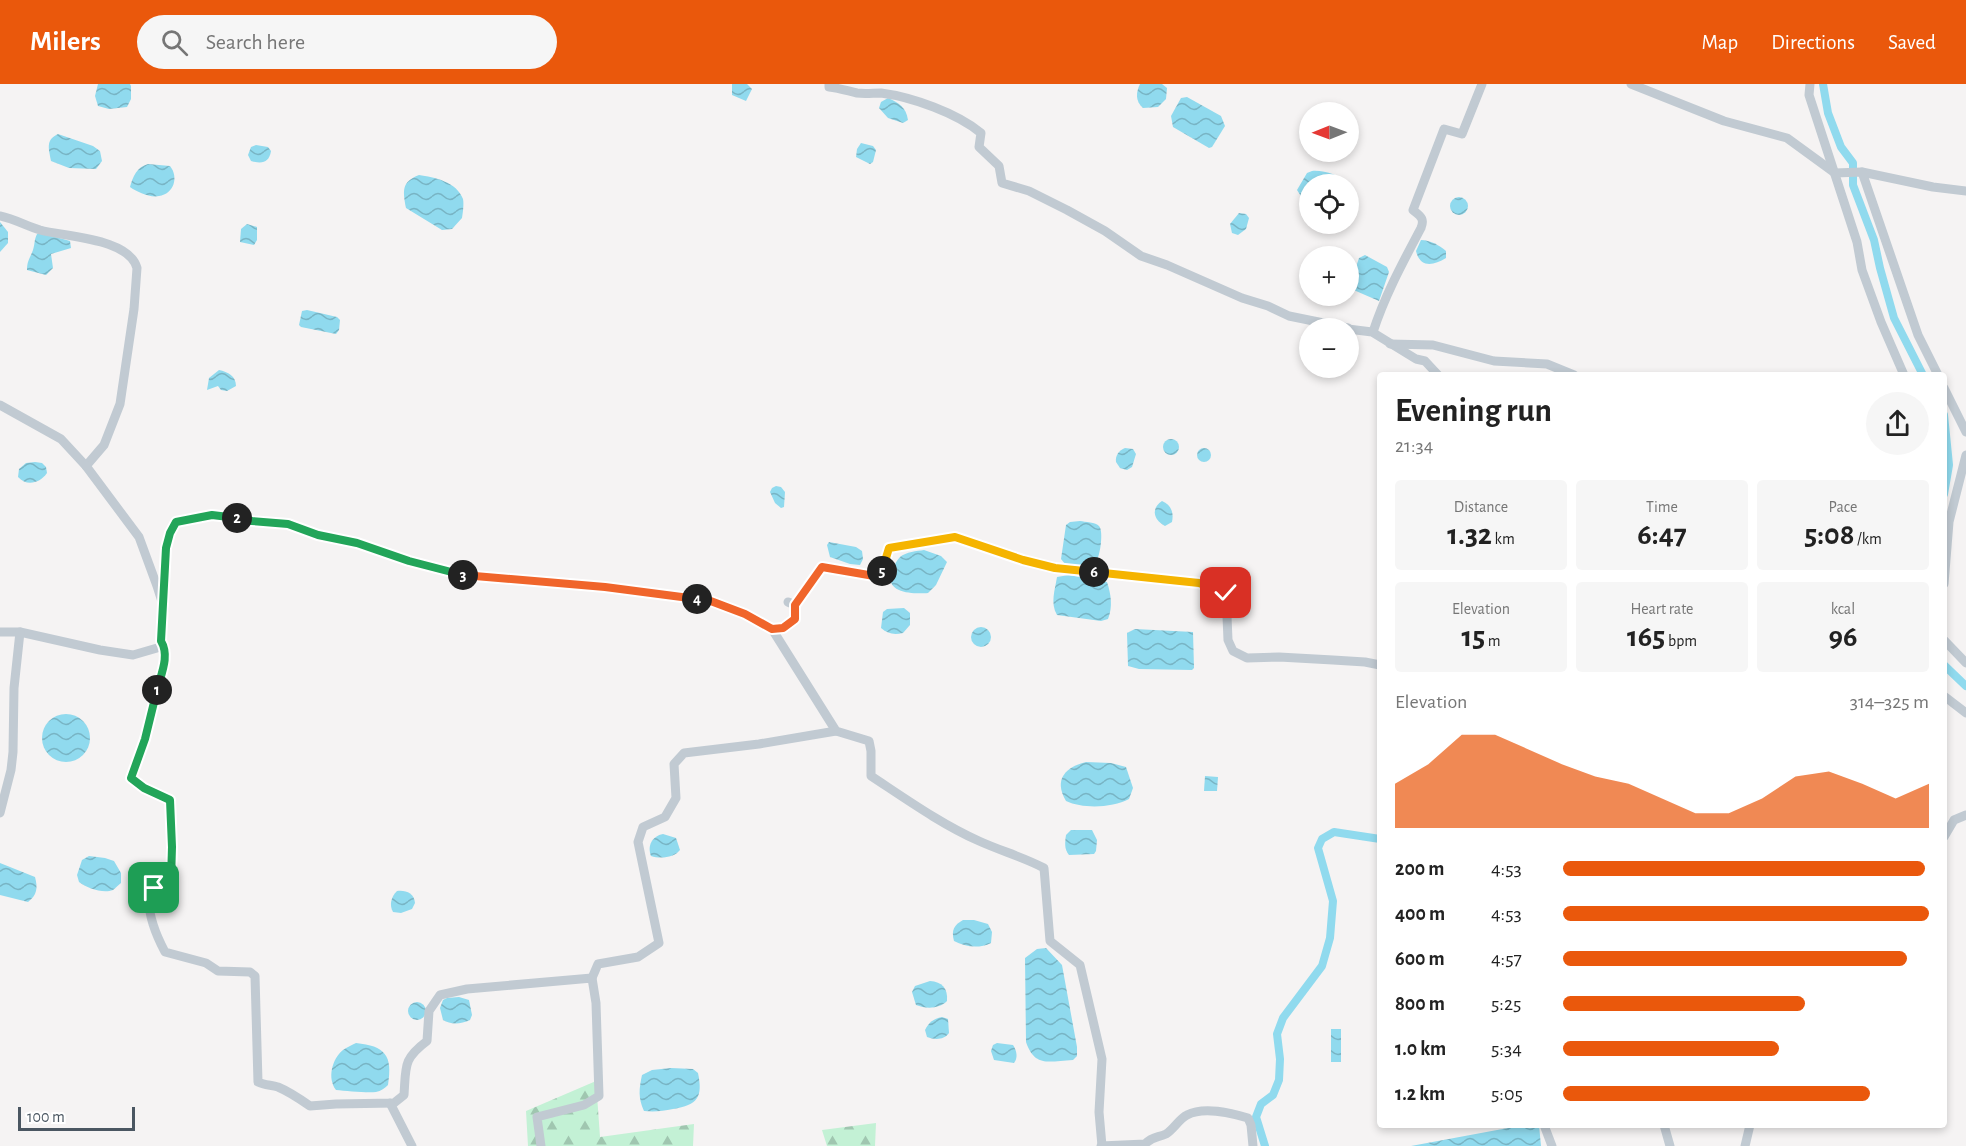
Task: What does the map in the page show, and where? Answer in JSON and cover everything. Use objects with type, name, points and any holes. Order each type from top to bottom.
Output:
[{"type":"street","points":[[829,84],[829,87],[857,93],[882,93],[911,100],[954,116],[972,125],[981,133],[979,147],[999,166],[1002,183],[1029,191],[1067,210],[1105,231],[1141,256],[1242,298],[1299,318]]},
{"type":"street","points":[[1373,332],[1391,285],[1421,228],[1422,217],[1413,210],[1444,129],[1462,134],[1482,84]]},
{"type":"street","points":[[1631,84],[1724,121],[1787,138],[1835,173],[1860,172],[1933,187],[1966,191]]},
{"type":"street","points":[[1810,84],[1809,95],[1857,242],[1862,270],[1903,372]]},
{"type":"street","points":[[1860,172],[1918,335],[1936,372]]},
{"type":"street","points":[[0,216],[40,230],[105,243],[125,252],[135,261],[137,268],[134,309],[120,404],[104,445],[86,466]]},
{"type":"street","points":[[1359,330],[1373,332],[1416,359],[1425,361],[1435,372]]},
{"type":"street","points":[[1390,344],[1433,345],[1494,361],[1547,364],[1567,372]]},
{"type":"street","points":[[1947,394],[1966,432]]},
{"type":"street","points":[[0,405],[61,439],[86,466],[139,537],[164,608]]},
{"type":"street","points":[[1947,547],[1949,522],[1966,455]]},
{"type":"street","points":[[592,978],[467,989],[441,995],[429,1011],[427,1041],[408,1059],[404,1095],[394,1103],[310,1106],[276,1086],[258,1082],[255,976],[250,972],[218,971],[206,963],[165,952],[156,934],[149,900],[150,892],[171,880],[170,800],[144,788],[131,778],[142,750],[165,661],[164,646],[161,641],[166,548],[176,522],[212,515],[288,524],[318,535],[357,543],[409,561],[469,576],[605,587],[708,600],[745,614],[772,629],[836,730]]},
{"type":"street","points":[[772,629],[783,628],[795,619],[791,603],[822,567],[880,577],[889,548],[955,537],[1023,560],[1055,568],[1199,583],[1226,593],[1228,640],[1233,651],[1247,658],[1279,657],[1377,664]]},
{"type":"street","points":[[0,632],[20,632],[133,655],[164,646]]},
{"type":"street","points":[[0,813],[13,752],[14,688],[20,632]]},
{"type":"street","points":[[1947,643],[1966,663]]},
{"type":"street","points":[[1947,698],[1966,713]]},
{"type":"street","points":[[541,1146],[537,1117],[584,1105],[599,1096],[596,1002],[592,978],[598,964],[638,957],[659,943],[638,842],[643,827],[665,817],[676,798],[674,764],[684,753],[759,744],[836,730],[869,741],[871,776],[937,820],[981,842],[1044,868],[1050,942],[1080,965],[1102,1059],[1099,1112],[1101,1146],[1145,1144],[1151,1138],[1165,1134],[1187,1115],[1215,1111],[1248,1118],[1253,1146]]},
{"type":"street","points":[[1947,832],[1954,820],[1966,814]]},
{"type":"street","points":[[390,1103],[412,1146]]},
{"type":"street","points":[[1545,1128],[1551,1146]]},
{"type":"street","points":[[1665,1128],[1670,1146]]},
{"type":"street","points":[[1745,1146],[1749,1128]]},
{"type":"green space","points":[[596,1081],[600,1137],[694,1124],[693,1146],[528,1146],[526,1111]]},
{"type":"green space","points":[[876,1123],[875,1146],[827,1146],[822,1130]]},
{"type":"water","points":[[98,84],[130,84],[131,99],[127,107],[109,109],[98,106],[95,96]]},
{"type":"water","points":[[732,84],[747,84],[752,89],[746,101],[732,95]]},
{"type":"water","points":[[1140,84],[1162,84],[1167,88],[1166,99],[1158,107],[1143,108],[1137,96]]},
{"type":"water","points":[[1187,97],[1221,116],[1225,126],[1212,147],[1209,148],[1173,127],[1171,116],[1181,98]]},
{"type":"water","points":[[888,98],[901,106],[908,120],[903,123],[888,118],[879,108],[881,102]]},
{"type":"water","points":[[58,134],[93,146],[100,151],[102,161],[96,169],[69,168],[51,161],[50,142]]},
{"type":"water","points":[[861,143],[873,146],[876,150],[873,162],[870,164],[856,157]]},
{"type":"water","points":[[256,145],[268,147],[271,151],[269,158],[264,162],[251,161],[248,155],[251,147]]},
{"type":"water","points":[[148,164],[170,166],[173,170],[174,184],[164,195],[152,196],[130,187],[136,172]]},
{"type":"water","points":[[1322,171],[1332,174],[1306,174]]},
{"type":"water","points":[[419,175],[444,181],[460,193],[463,199],[462,218],[452,229],[442,230],[406,208],[404,197],[406,184]]},
{"type":"water","points":[[1459,197],[1465,200],[1468,206],[1465,212],[1459,215],[1453,212],[1450,206],[1453,200]]},
{"type":"water","points":[[1239,213],[1246,214],[1249,218],[1246,229],[1238,235],[1232,233],[1230,224]]},
{"type":"water","points":[[0,222],[8,232],[8,243],[0,252]]},
{"type":"water","points":[[247,224],[257,227],[257,240],[254,245],[240,242],[241,229]]},
{"type":"water","points":[[37,234],[70,241],[71,248],[51,254],[53,268],[46,275],[27,270]]},
{"type":"water","points":[[1421,240],[1431,242],[1446,251],[1446,258],[1432,264],[1424,263],[1416,251]]},
{"type":"water","points":[[1365,255],[1387,267],[1389,272],[1379,301],[1359,292],[1359,258]]},
{"type":"water","points":[[307,310],[337,317],[340,320],[339,330],[336,334],[301,327],[299,325],[302,311]]},
{"type":"water","points":[[219,370],[231,375],[236,386],[227,391],[221,390],[218,386],[207,390],[209,378]]},
{"type":"water","points":[[1171,439],[1177,441],[1179,447],[1177,453],[1171,455],[1165,453],[1163,447],[1165,441]]},
{"type":"water","points":[[1125,448],[1133,449],[1136,454],[1132,467],[1127,470],[1120,468],[1116,462],[1118,454]]},
{"type":"water","points":[[1201,448],[1207,448],[1211,455],[1207,462],[1201,462],[1197,458],[1197,452]]},
{"type":"water","points":[[26,463],[42,463],[46,467],[47,473],[44,476],[29,483],[18,477],[19,469]]},
{"type":"water","points":[[776,486],[781,487],[785,492],[784,507],[781,508],[775,503],[770,492]]},
{"type":"water","points":[[1162,501],[1170,507],[1173,515],[1172,522],[1165,526],[1158,521],[1155,514],[1156,507]]},
{"type":"water","points":[[1080,521],[1099,526],[1101,545],[1097,560],[1085,566],[1065,564],[1061,559],[1066,525]]},
{"type":"water","points":[[829,542],[856,547],[862,551],[863,559],[860,565],[830,557],[827,545]]},
{"type":"water","points":[[924,550],[941,556],[947,562],[936,585],[928,593],[909,593],[893,586],[891,574],[897,560],[905,554]]},
{"type":"water","points":[[1069,575],[1107,582],[1111,600],[1108,619],[1101,621],[1057,615],[1053,601],[1057,577]]},
{"type":"water","points":[[904,608],[910,613],[910,625],[903,633],[891,634],[881,628],[883,612],[887,609]]},
{"type":"water","points":[[981,627],[988,630],[991,637],[988,644],[981,647],[974,644],[971,637],[974,630]]},
{"type":"water","points":[[1135,629],[1193,632],[1194,668],[1192,670],[1139,669],[1128,666],[1127,633]]},
{"type":"water","points":[[66,714],[83,721],[90,738],[83,755],[66,762],[49,755],[42,738],[49,721]]},
{"type":"water","points":[[1086,762],[1111,763],[1126,767],[1133,788],[1129,799],[1098,806],[1073,804],[1066,801],[1062,793],[1061,780],[1067,771]]},
{"type":"water","points":[[1205,776],[1218,777],[1217,791],[1204,791]]},
{"type":"water","points":[[1071,830],[1092,830],[1097,840],[1094,854],[1069,855],[1067,853],[1065,840]]},
{"type":"water","points":[[663,834],[676,838],[680,850],[667,857],[651,856],[651,842]]},
{"type":"water","points":[[89,856],[114,861],[121,873],[121,883],[113,890],[100,891],[79,882],[77,875],[82,860]]},
{"type":"water","points":[[0,863],[35,877],[36,891],[28,902],[0,895]]},
{"type":"water","points":[[397,891],[411,895],[415,903],[412,909],[401,913],[393,912],[391,901]]},
{"type":"water","points":[[963,920],[988,924],[992,932],[991,943],[972,946],[954,941],[954,928]]},
{"type":"water","points":[[1046,948],[1062,965],[1077,1047],[1077,1056],[1073,1060],[1050,1062],[1038,1059],[1026,1042],[1025,958],[1037,949]]},
{"type":"water","points":[[930,981],[943,986],[947,1001],[932,1008],[916,1005],[912,992],[915,986]]},
{"type":"water","points":[[459,997],[469,1000],[472,1015],[470,1020],[449,1023],[443,1020],[440,1008],[443,1000]]},
{"type":"water","points":[[417,1002],[423,1005],[426,1011],[423,1017],[417,1020],[411,1017],[408,1011],[411,1005]]},
{"type":"water","points":[[942,1017],[948,1019],[949,1033],[939,1039],[927,1037],[925,1030],[928,1025]]},
{"type":"water","points":[[1331,1029],[1341,1029],[1341,1062],[1331,1062]]},
{"type":"water","points":[[356,1043],[366,1044],[380,1050],[388,1059],[388,1085],[381,1090],[367,1092],[336,1090],[333,1085],[331,1074],[336,1058],[343,1050]]},
{"type":"water","points":[[997,1043],[1013,1045],[1017,1054],[1014,1063],[994,1060],[991,1051],[993,1045]]},
{"type":"water","points":[[693,1069],[698,1073],[700,1088],[697,1098],[681,1107],[644,1111],[640,1093],[642,1075],[652,1070]]},
{"type":"water","points":[[1508,1128],[1539,1128],[1541,1146],[1411,1146]]},
{"type":"waterway","points":[[1823,84],[1828,113],[1841,147],[1853,163],[1853,185],[1874,240],[1894,318],[1921,372]]},
{"type":"waterway","points":[[1947,445],[1949,465],[1947,477]]},
{"type":"waterway","points":[[1947,668],[1966,686]]},
{"type":"waterway","points":[[1265,1146],[1256,1117],[1261,1104],[1273,1095],[1279,1080],[1280,1059],[1277,1034],[1283,1018],[1322,966],[1330,938],[1333,901],[1318,848],[1322,839],[1334,832],[1377,839]]},
{"type":"route","points":[[154,888],[171,880],[170,800],[144,788],[131,778],[142,750],[165,661],[164,646],[161,641],[166,548],[176,522],[212,515],[288,524],[318,535],[357,543],[409,561],[469,576],[605,587],[708,600],[745,614],[772,629],[783,628],[795,619],[795,605],[822,567],[880,577],[889,548],[955,537],[1023,560],[1055,568],[1199,583],[1226,593]]}]
